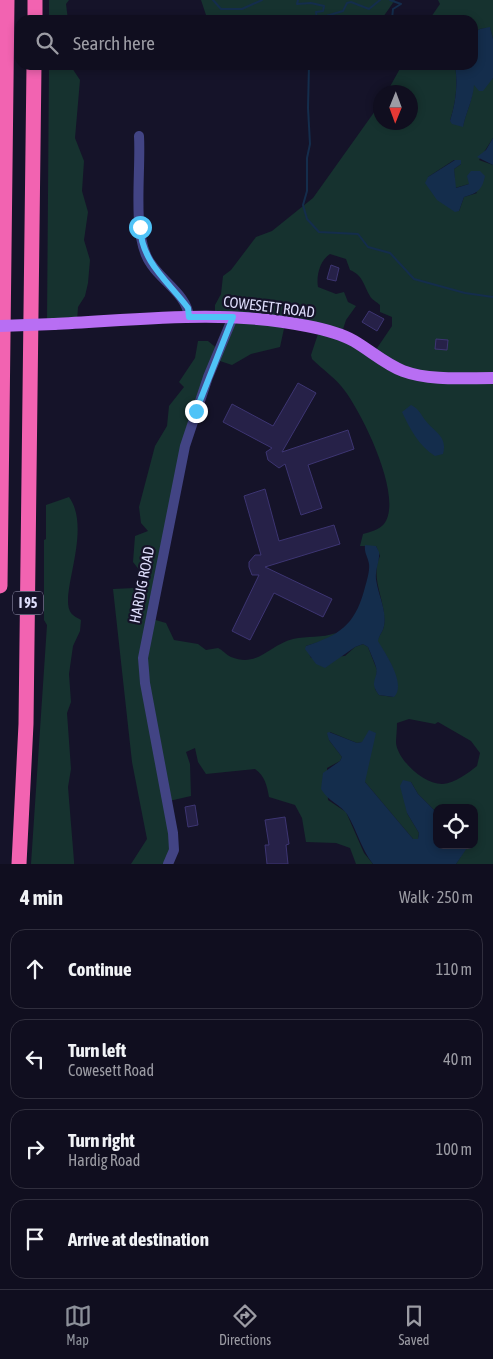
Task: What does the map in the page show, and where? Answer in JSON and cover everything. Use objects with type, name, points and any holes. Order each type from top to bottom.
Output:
[{"type":"highway","name":"I 95","points":[[0,586],[7,0]]},
{"type":"highway","points":[[35,0],[35,15]]},
{"type":"highway","name":"I 95","points":[[19,864],[26,724],[34,70]]},
{"type":"main road","name":"COWESETT ROAD","points":[[0,326],[189,317],[233,317],[296,324],[328,331],[354,341],[390,364],[412,374],[430,377],[493,378]]},
{"type":"street","points":[[139,136],[138,217],[143,247],[154,268],[188,308],[189,317]]},
{"type":"street","name":"HARDIG ROAD","points":[[168,864],[174,850],[173,833],[145,683],[144,658],[185,446],[208,376],[233,317]]},
{"type":"green space","points":[[49,0],[69,0],[66,4],[67,15],[49,15]]},
{"type":"green space","points":[[201,0],[395,0],[384,15],[206,15]]},
{"type":"green space","points":[[438,0],[493,0],[493,39],[490,28],[478,30],[478,15],[432,15],[440,4]]},
{"type":"green space","points":[[49,70],[73,70],[80,80],[75,138],[84,161],[82,191],[88,212],[84,240],[90,260],[88,283],[85,296],[78,307],[77,322],[47,323]]},
{"type":"green space","points":[[399,70],[455,70],[456,93],[450,121],[463,126],[471,101],[473,85],[488,83],[493,78],[493,138],[479,160],[493,165],[493,864],[456,864],[465,849],[478,849],[478,804],[433,804],[433,809],[418,794],[411,782],[407,813],[419,833],[418,839],[413,839],[365,782],[362,742],[357,743],[330,732],[329,740],[342,757],[340,761],[327,768],[328,800],[346,812],[364,853],[373,864],[356,864],[350,848],[336,843],[306,842],[302,818],[295,805],[269,797],[265,781],[255,769],[206,774],[198,762],[195,748],[186,752],[190,764],[191,796],[169,801],[174,837],[168,864],[131,864],[147,839],[132,762],[113,589],[135,588],[147,580],[133,562],[135,536],[148,531],[141,523],[139,507],[155,446],[167,426],[169,406],[184,387],[179,382],[195,358],[198,341],[208,341],[219,350],[231,323],[215,317],[215,305],[221,294],[223,276],[231,270],[256,237],[272,231],[313,198],[373,114],[373,130],[418,130],[418,85],[391,85]],"holes":[[[454,160],[460,160],[461,164],[454,169],[455,188],[469,184],[477,193],[464,197],[459,211],[428,177]],[[330,254],[346,259],[350,270],[358,275],[371,297],[380,305],[380,312],[392,317],[392,326],[373,354],[341,335],[346,320],[356,306],[348,302],[344,292],[336,294],[318,287],[318,278],[324,260]],[[285,324],[319,331],[311,355],[312,359],[342,387],[362,418],[379,457],[389,496],[389,512],[384,524],[363,534],[360,546],[376,546],[380,556],[376,573],[383,608],[384,626],[377,641],[395,674],[396,681],[393,697],[379,695],[375,689],[377,670],[368,647],[363,644],[355,647],[345,656],[311,658],[306,646],[328,639],[336,633],[293,639],[256,658],[240,660],[229,656],[218,648],[206,650],[198,644],[174,640],[166,623],[152,619],[196,412],[217,360],[232,365],[251,354],[280,347]],[[409,719],[435,724],[438,722],[471,741],[480,753],[477,766],[452,782],[443,784],[428,781],[414,771],[402,757],[396,743],[397,723]]]},
{"type":"green space","points":[[69,497],[75,511],[78,527],[68,604],[71,613],[81,620],[80,631],[73,646],[69,674],[71,702],[67,713],[71,769],[68,787],[74,864],[31,864],[47,625],[44,620],[46,505]]},
{"type":"water","points":[[490,27],[493,39],[493,78],[483,91],[479,91],[474,85],[463,127],[452,124],[450,121],[455,100],[456,70],[478,70],[478,30]]},
{"type":"water","points":[[493,138],[493,165],[477,157],[486,150]]},
{"type":"water","points":[[455,160],[461,160],[461,164],[454,169],[456,188],[469,184],[467,176],[471,171],[480,171],[485,176],[481,188],[473,194],[464,197],[459,211],[455,212],[437,200],[425,183],[428,177]]},
{"type":"water","points":[[411,405],[418,410],[442,438],[444,443],[443,454],[435,456],[429,452],[408,425],[402,412]]},
{"type":"water","points":[[365,545],[376,546],[379,552],[376,579],[385,620],[378,641],[394,669],[398,684],[394,697],[379,695],[376,690],[374,683],[376,667],[368,647],[363,644],[355,647],[325,668],[316,664],[305,649],[306,646],[328,638],[344,628],[355,613],[368,578],[369,564]]},
{"type":"water","points":[[369,730],[376,733],[365,782],[413,839],[418,839],[419,833],[407,813],[400,786],[403,780],[411,782],[418,794],[433,809],[433,849],[466,849],[456,864],[373,864],[365,852],[347,814],[321,789],[323,773],[340,761],[342,757],[329,740],[327,733],[329,732],[357,743],[362,742]]},
{"type":"building","points":[[331,265],[339,268],[336,281],[327,279]]},
{"type":"building","points":[[369,311],[384,319],[377,331],[362,322]]},
{"type":"building","points":[[436,339],[448,340],[447,350],[435,349]]},
{"type":"building","points":[[298,383],[316,393],[282,452],[348,430],[354,449],[308,465],[322,508],[301,515],[285,464],[279,468],[268,460],[266,452],[272,448],[223,422],[232,404],[273,426]]},
{"type":"building","points":[[265,489],[279,541],[334,525],[340,544],[265,567],[332,599],[323,617],[274,593],[250,640],[232,631],[259,575],[252,575],[249,562],[255,555],[261,555],[244,496]]},
{"type":"building","points":[[195,805],[198,825],[188,827],[185,807]]},
{"type":"building","points":[[285,817],[289,844],[286,845],[288,864],[267,864],[265,845],[269,845],[265,820]]},
{"type":"waterway","points":[[213,0],[221,9],[242,9],[262,0]]},
{"type":"waterway","points":[[298,0],[297,4],[311,3],[324,6],[323,11],[316,12],[316,15]]},
{"type":"waterway","points":[[330,15],[343,11],[347,3],[351,2],[369,9],[380,0]]},
{"type":"waterway","points":[[390,0],[401,4],[393,9],[392,15]]},
{"type":"waterway","points":[[309,70],[310,144],[307,158],[307,191],[303,205],[307,219],[319,232],[358,234],[368,247],[390,253],[414,279],[465,293],[493,297]]},
{"type":"route","points":[[140,227],[141,240],[148,261],[188,308],[189,317],[233,317],[208,376],[196,411]]}]
